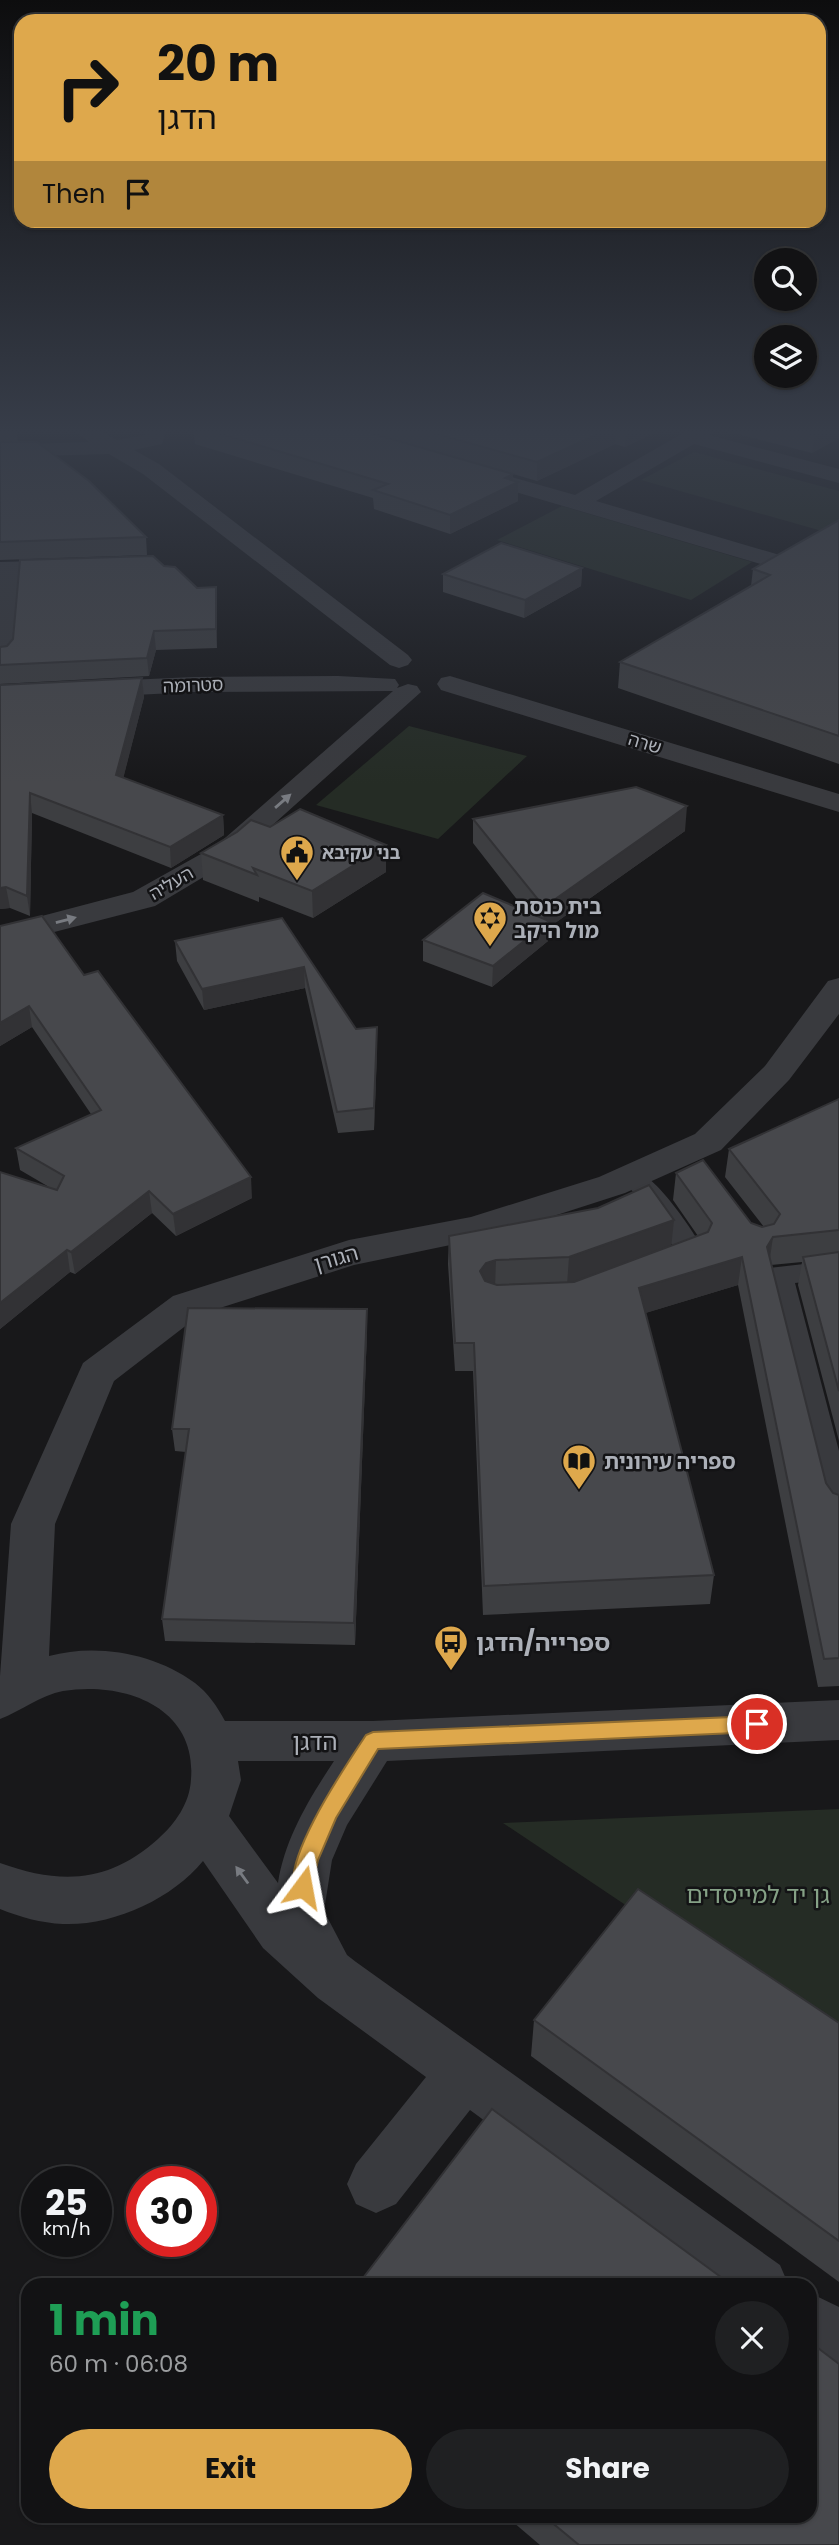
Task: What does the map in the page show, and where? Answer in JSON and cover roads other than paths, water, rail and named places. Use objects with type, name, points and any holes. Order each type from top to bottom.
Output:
[{"type":"street","name":"שרה","points":[[261,547],[429,666],[839,803]]},
{"type":"street","points":[[726,547],[775,561]]},
{"type":"street","points":[[0,657],[5,569],[92,566]]},
{"type":"street","points":[[397,688],[379,674],[389,664],[429,666]]},
{"type":"street","name":"סטרומה","points":[[0,694],[135,686],[306,681],[432,691],[429,666]]},
{"type":"street","name":"העליה","points":[[0,937],[144,899],[227,851],[397,688]]},
{"type":"street","name":"הגורן","points":[[12,1692],[33,1524],[97,1373],[187,1305],[349,1253],[476,1228],[632,1177],[697,1161],[708,1142],[777,1073],[839,988]]},
{"type":"street","points":[[0,1886],[29,1897],[69,1901],[111,1893],[150,1876],[182,1851],[204,1820],[216,1779],[211,1741],[195,1712],[170,1689],[138,1674],[101,1669],[62,1672],[12,1692]]},
{"type":"street","name":"הדגן","points":[[211,1741],[373,1741],[839,1720]]},
{"type":"street","points":[[337,1980],[298,1914],[307,1860],[327,1814],[373,1741]]},
{"type":"street","points":[[204,1820],[282,1931],[337,1980],[748,2278]]},
{"type":"street","points":[[376,2184],[465,2072]]},
{"type":"street","points":[[817,2328],[839,2343]]},
{"type":"lane","points":[[632,1177],[646,1190],[692,1253],[643,1271]]},
{"type":"lane","points":[[839,1269],[779,1275],[839,1511]]},
{"type":"place","name":"בני עקיבא","points":[[297,882]]},
{"type":"place","name":"בית כנסת מול היקב","points":[[490,948]]},
{"type":"place","name":"ספריה עירונית","points":[[579,1491]]},
{"type":"place","name":"ספרייה/הדגן","points":[[451,1672]]},
{"type":"park label","name":"גן יד למייסדים","points":[[758,1894]]}]
